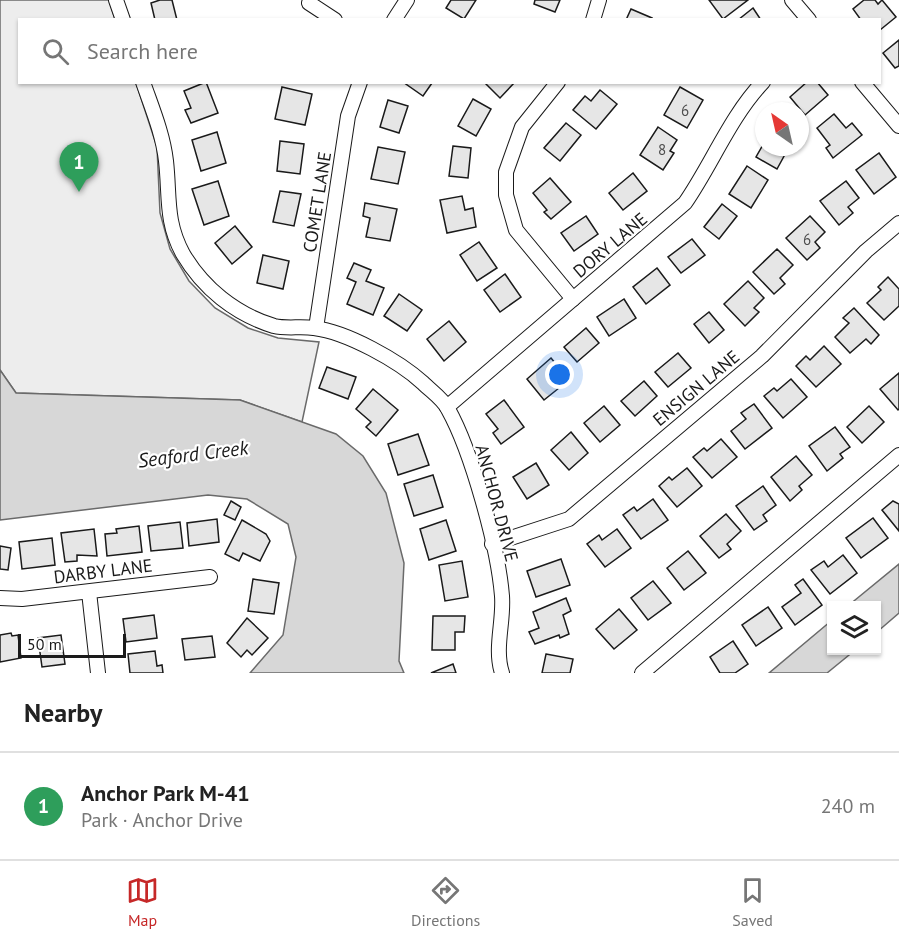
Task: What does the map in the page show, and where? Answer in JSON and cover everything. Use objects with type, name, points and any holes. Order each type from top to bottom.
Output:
[{"type":"street","points":[[116,0],[122,18]]},
{"type":"street","points":[[395,18],[407,0]]},
{"type":"street","points":[[594,18],[599,0]]},
{"type":"street","points":[[792,0],[807,18]]},
{"type":"street","points":[[309,3],[332,18]]},
{"type":"street","name":"ANCHOR DRIVE","points":[[144,84],[162,140],[166,163],[167,207],[171,226],[183,253],[206,285],[243,313],[275,326],[316,328],[369,348],[398,363],[447,407],[472,465],[492,544],[502,597],[499,662],[502,673]]},
{"type":"street","name":"COMET LANE","points":[[316,328],[348,116],[359,84]]},
{"type":"street","points":[[556,84],[522,127],[506,172],[506,195],[516,230],[573,299]]},
{"type":"street","name":"DORY LANE","points":[[447,407],[685,203],[703,178],[731,126],[762,84]]},
{"type":"street","points":[[864,84],[899,126]]},
{"type":"street","name":"ENSIGN LANE","points":[[492,544],[569,519],[762,356],[866,251],[899,223]]},
{"type":"street","points":[[642,673],[899,455]]},
{"type":"street","name":"DARBY LANE","points":[[0,598],[22,599],[210,577]]},
{"type":"street","points":[[88,592],[98,673]]},
{"type":"shaded area","points":[[0,0],[109,0],[115,18],[18,18],[18,84],[136,84],[157,147],[160,213],[170,249],[189,281],[215,308],[248,328],[278,338],[319,342],[302,422],[240,400],[16,393],[0,370]]},
{"type":"water","name":"Seaford Creek","points":[[0,370],[16,393],[240,400],[336,434],[363,456],[386,493],[404,563],[399,661],[404,673],[250,673],[283,635],[296,557],[288,524],[247,499],[208,495],[0,520]]},
{"type":"water","points":[[899,564],[899,613],[881,629],[881,601],[854,601]]},
{"type":"water","points":[[827,624],[827,655],[849,655],[827,673],[769,673]]},
{"type":"building","points":[[172,0],[176,18],[155,18],[151,3]]},
{"type":"building","points":[[451,0],[476,0],[465,18],[446,8]]},
{"type":"building","points":[[535,0],[560,0],[555,12],[534,4]]},
{"type":"building","points":[[709,0],[748,0],[724,18]]},
{"type":"building","points":[[864,0],[875,0],[878,4],[882,0],[896,17],[881,29],[881,18],[860,18],[853,9]]},
{"type":"building","points":[[753,8],[760,18],[740,18]]},
{"type":"building","points":[[631,9],[652,18],[627,18]]},
{"type":"building","points":[[899,40],[899,66],[895,68],[883,53]]},
{"type":"building","points":[[207,84],[218,113],[191,123],[185,110],[191,108],[184,91]]},
{"type":"building","points":[[406,84],[431,84],[423,96]]},
{"type":"building","points":[[486,84],[513,84],[500,98]]},
{"type":"building","points":[[805,84],[819,84],[828,95],[809,112],[809,102],[794,102],[790,97]]},
{"type":"building","points":[[282,87],[312,94],[305,125],[275,119]]},
{"type":"building","points":[[680,87],[703,100],[687,128],[664,115]]},
{"type":"building","points":[[600,90],[617,104],[596,129],[573,110],[585,96],[591,101]]},
{"type":"building","points":[[473,99],[491,109],[476,136],[458,126]]},
{"type":"building","points":[[388,100],[408,106],[399,133],[380,127]]},
{"type":"building","points":[[834,114],[846,128],[852,123],[862,135],[833,158],[826,148],[830,145],[817,128]]},
{"type":"building","points":[[566,123],[581,135],[560,161],[544,148]]},
{"type":"building","points":[[658,127],[677,140],[670,151],[674,153],[663,170],[640,155]]},
{"type":"building","points":[[217,132],[226,163],[201,171],[192,140]]},
{"type":"building","points":[[280,141],[304,144],[300,174],[277,171]]},
{"type":"building","points":[[453,146],[471,148],[468,178],[449,176]]},
{"type":"building","points":[[378,147],[405,152],[398,184],[371,179]]},
{"type":"building","points":[[879,153],[896,177],[874,194],[856,170]]},
{"type":"building","points":[[757,156],[784,156],[777,169]]},
{"type":"building","points":[[747,166],[768,180],[751,208],[729,194]]},
{"type":"building","points":[[633,173],[647,191],[623,210],[609,193]]},
{"type":"building","points":[[550,178],[571,202],[551,219],[544,212],[547,210],[533,193]]},
{"type":"building","points":[[218,181],[229,216],[204,225],[192,189]]},
{"type":"building","points":[[846,181],[859,198],[848,207],[853,213],[839,225],[820,201]]},
{"type":"building","points":[[280,191],[301,194],[294,226],[273,222]]},
{"type":"building","points":[[462,196],[465,210],[473,208],[476,227],[447,233],[440,200]]},
{"type":"building","points":[[365,203],[397,209],[390,241],[366,237],[370,218],[363,216]]},
{"type":"building","points":[[722,204],[737,216],[719,239],[704,227]]},
{"type":"building","points":[[586,216],[598,234],[574,251],[561,233]]},
{"type":"building","points":[[810,216],[825,232],[815,242],[820,248],[807,260],[786,238]]},
{"type":"building","points":[[235,226],[252,247],[232,264],[215,243]]},
{"type":"building","points":[[692,239],[705,255],[681,273],[668,257]]},
{"type":"building","points":[[479,242],[497,268],[477,281],[460,255]]},
{"type":"building","points":[[777,249],[793,265],[780,278],[785,284],[774,294],[753,272]]},
{"type":"building","points":[[263,255],[289,261],[283,289],[257,283]]},
{"type":"building","points":[[354,263],[371,270],[366,281],[384,288],[373,315],[347,304],[356,282],[347,278]]},
{"type":"building","points":[[657,268],[670,285],[646,304],[633,287]]},
{"type":"building","points":[[505,274],[521,297],[500,312],[484,290]]},
{"type":"building","points":[[888,277],[899,289],[899,306],[884,320],[867,303],[881,290],[878,287]]},
{"type":"building","points":[[748,281],[764,298],[754,308],[759,312],[745,326],[724,304]]},
{"type":"building","points":[[399,294],[422,310],[407,331],[384,316]]},
{"type":"building","points":[[624,299],[636,318],[609,336],[597,317]]},
{"type":"building","points":[[854,308],[879,335],[871,344],[866,339],[850,353],[835,337],[849,323],[843,318]]},
{"type":"building","points":[[709,312],[724,330],[709,343],[694,324]]},
{"type":"building","points":[[449,321],[466,342],[444,361],[427,339]]},
{"type":"building","points":[[586,328],[599,343],[577,362],[564,347]]},
{"type":"building","points":[[824,346],[841,364],[816,387],[796,366],[806,356],[810,360]]},
{"type":"building","points":[[678,353],[691,368],[668,387],[655,372]]},
{"type":"building","points":[[551,358],[569,380],[544,400],[527,379]]},
{"type":"building","points":[[327,367],[356,377],[348,399],[319,388]]},
{"type":"building","points":[[899,373],[899,409],[898,410],[880,389]]},
{"type":"building","points":[[791,379],[807,397],[783,418],[764,396],[774,388],[777,391]]},
{"type":"building","points":[[644,381],[657,396],[635,416],[621,401]]},
{"type":"building","points":[[373,389],[398,410],[376,436],[366,427],[371,422],[356,409]]},
{"type":"building","points":[[504,400],[524,427],[501,444],[493,433],[498,429],[486,414]]},
{"type":"building","points":[[754,404],[772,428],[745,449],[731,431],[746,419],[741,413]]},
{"type":"building","points":[[604,406],[620,425],[600,442],[584,423]]},
{"type":"building","points":[[869,406],[884,422],[862,443],[847,427]]},
{"type":"building","points":[[835,427],[850,447],[840,454],[843,458],[827,471],[809,446]]},
{"type":"building","points":[[571,432],[588,453],[569,470],[551,450]]},
{"type":"building","points":[[418,434],[429,465],[398,475],[388,444]]},
{"type":"building","points":[[721,439],[737,457],[712,478],[693,457],[704,448],[707,451]]},
{"type":"building","points":[[796,456],[812,475],[799,486],[802,490],[790,501],[771,477]]},
{"type":"building","points":[[536,463],[549,485],[527,499],[513,477]]},
{"type":"building","points":[[687,468],[702,486],[677,507],[659,486],[669,477],[672,480]]},
{"type":"building","points":[[433,475],[443,507],[414,516],[404,484]]},
{"type":"building","points":[[763,486],[776,505],[763,515],[767,521],[754,530],[736,506]]},
{"type":"building","points":[[653,499],[668,520],[641,539],[623,515],[634,507],[637,511]]},
{"type":"building","points":[[231,501],[241,507],[235,520],[224,515]]},
{"type":"building","points":[[893,501],[899,504],[899,531],[882,510]]},
{"type":"building","points":[[726,514],[741,531],[727,544],[731,549],[719,558],[700,536]]},
{"type":"building","points":[[873,518],[888,538],[861,558],[846,538]]},
{"type":"building","points":[[217,519],[219,542],[189,546],[187,523]]},
{"type":"building","points":[[242,520],[266,534],[270,541],[260,561],[243,553],[239,561],[225,554]]},
{"type":"building","points":[[446,520],[456,551],[429,560],[420,529]]},
{"type":"building","points":[[180,522],[183,548],[151,551],[148,526]]},
{"type":"building","points":[[139,526],[142,552],[107,556],[105,534],[117,533],[116,529]]},
{"type":"building","points":[[94,529],[97,556],[77,555],[77,561],[65,562],[61,533]]},
{"type":"building","points":[[617,529],[631,548],[605,567],[587,544],[599,535],[602,540]]},
{"type":"building","points":[[52,538],[55,565],[22,569],[19,542]]},
{"type":"building","points":[[0,546],[11,548],[8,570],[0,569]]},
{"type":"building","points":[[688,551],[706,573],[684,590],[667,568]]},
{"type":"building","points":[[843,555],[857,573],[830,594],[811,570],[824,561],[828,567]]},
{"type":"building","points":[[561,559],[570,585],[536,597],[527,571]]},
{"type":"building","points":[[462,561],[468,597],[445,601],[439,565]]},
{"type":"building","points":[[253,579],[279,583],[274,614],[248,611]]},
{"type":"building","points":[[803,579],[822,605],[795,625],[782,607],[801,593],[795,585]]},
{"type":"building","points":[[653,581],[671,603],[648,620],[631,598]]},
{"type":"building","points":[[566,598],[571,611],[563,615],[569,634],[560,638],[559,635],[535,644],[529,632],[539,628],[533,612]]},
{"type":"building","points":[[768,607],[782,628],[756,646],[742,625]]},
{"type":"building","points":[[619,609],[637,630],[614,649],[596,629]]},
{"type":"building","points":[[154,615],[157,638],[126,642],[123,619]]},
{"type":"building","points":[[433,616],[465,616],[464,632],[455,632],[455,650],[432,650]]},
{"type":"building","points":[[247,618],[268,638],[252,655],[247,650],[241,657],[227,643]]},
{"type":"building","points":[[11,633],[12,636],[18,635],[21,658],[0,662],[0,635]]},
{"type":"building","points":[[61,635],[65,664],[42,667],[38,638]]},
{"type":"building","points":[[212,636],[215,657],[185,660],[182,639]]},
{"type":"building","points":[[733,641],[748,664],[735,673],[720,673],[710,657]]},
{"type":"building","points":[[155,651],[157,666],[162,665],[163,673],[130,673],[128,654]]},
{"type":"building","points":[[546,654],[573,659],[570,673],[542,673]]},
{"type":"building","points":[[453,664],[456,673],[431,673]]},
{"type":"place","name":"Anchor Park M-41","points":[[79,192]]}]
